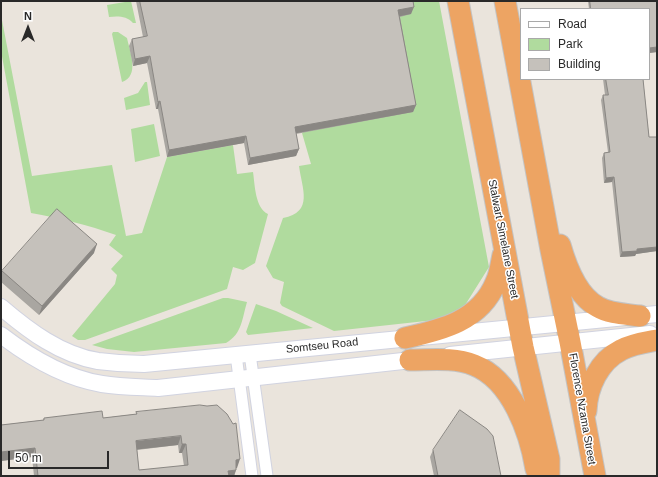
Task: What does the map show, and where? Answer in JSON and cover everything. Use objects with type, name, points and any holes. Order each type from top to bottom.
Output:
[{"type":"highway","name":"Stalwart Simelane Street","points":[[458,1],[521,337],[549,459],[550,476]]},
{"type":"highway","points":[[505,1],[551,250],[568,332]]},
{"type":"highway","points":[[534,160],[561,248],[579,289],[586,298],[597,307],[608,311],[649,315]]},
{"type":"highway","points":[[405,338],[440,330],[458,322],[471,314],[481,305],[496,282],[504,246]]},
{"type":"highway","name":"Florence Nzama Street","points":[[568,332],[595,476]]},
{"type":"highway","points":[[585,426],[586,401],[591,386],[598,372],[608,359],[622,350],[657,340]]},
{"type":"highway","points":[[410,360],[457,361],[474,365],[490,375],[504,388],[515,404],[533,451],[537,476]]},
{"type":"main road","name":"Somtseu Road","points":[[1,308],[48,342],[70,353],[97,361],[144,364],[405,338],[521,337],[568,332],[649,315]]},
{"type":"main road","name":"Somtseu Road","points":[[568,332],[657,333]]},
{"type":"main road","name":"Somtseu Road","points":[[1,336],[37,361],[78,379],[103,384],[158,388],[410,360],[521,337]]},
{"type":"street","points":[[243,354],[252,476]]},
{"type":"street","points":[[245,378],[267,476]]},
{"type":"green space","points":[[131,1],[136,23],[122,17],[109,17],[107,5]]},
{"type":"green space","points":[[409,1],[439,1],[489,267],[462,310],[435,320],[334,331],[282,306],[280,303],[284,282],[273,278],[266,266],[283,218],[293,215],[299,211],[304,198],[299,166],[311,164],[302,133]]},
{"type":"green space","points":[[1,15],[32,176],[112,165],[126,236],[142,233],[167,157],[233,145],[237,174],[253,172],[258,202],[260,207],[268,214],[255,263],[243,270],[233,267],[227,289],[85,340],[78,340],[72,336],[115,284],[117,275],[111,269],[123,256],[109,245],[116,235],[74,222],[31,213],[1,51]]},
{"type":"green space","points":[[113,32],[118,32],[127,38],[131,56],[131,75],[128,79],[122,82],[112,34]]},
{"type":"green space","points":[[145,82],[147,82],[150,105],[126,110],[124,98],[138,93]]},
{"type":"green space","points":[[154,124],[160,156],[135,162],[131,129]]},
{"type":"green space","points":[[223,298],[247,302],[241,326],[235,335],[226,343],[134,352],[107,349],[92,345]]},
{"type":"green space","points":[[256,304],[276,311],[313,328],[248,335],[246,332]]},
{"type":"building","points":[[140,1],[413,1],[414,7],[398,10],[416,105],[295,127],[299,149],[250,158],[246,136],[169,150],[160,101],[158,102],[150,56],[135,59],[132,39],[147,36]]},
{"type":"building","points":[[590,1],[657,1],[657,47],[650,48],[650,8],[591,8]]},
{"type":"building","points":[[606,80],[643,80],[649,137],[657,137],[657,247],[622,252],[614,177],[606,178],[604,153],[610,152],[603,95],[608,95]]},
{"type":"building","points":[[57,209],[97,244],[42,306],[2,271]]},
{"type":"building","points":[[200,405],[217,405],[227,414],[233,424],[236,423],[240,459],[236,460],[236,470],[228,471],[229,476],[38,476],[35,448],[1,452],[1,425],[102,411],[103,418],[137,414],[136,412]],"holes":[[[181,436],[182,444],[186,444],[188,465],[139,470],[136,441]]]},
{"type":"building","points":[[460,410],[487,429],[493,436],[501,476],[438,476],[433,450]]}]
